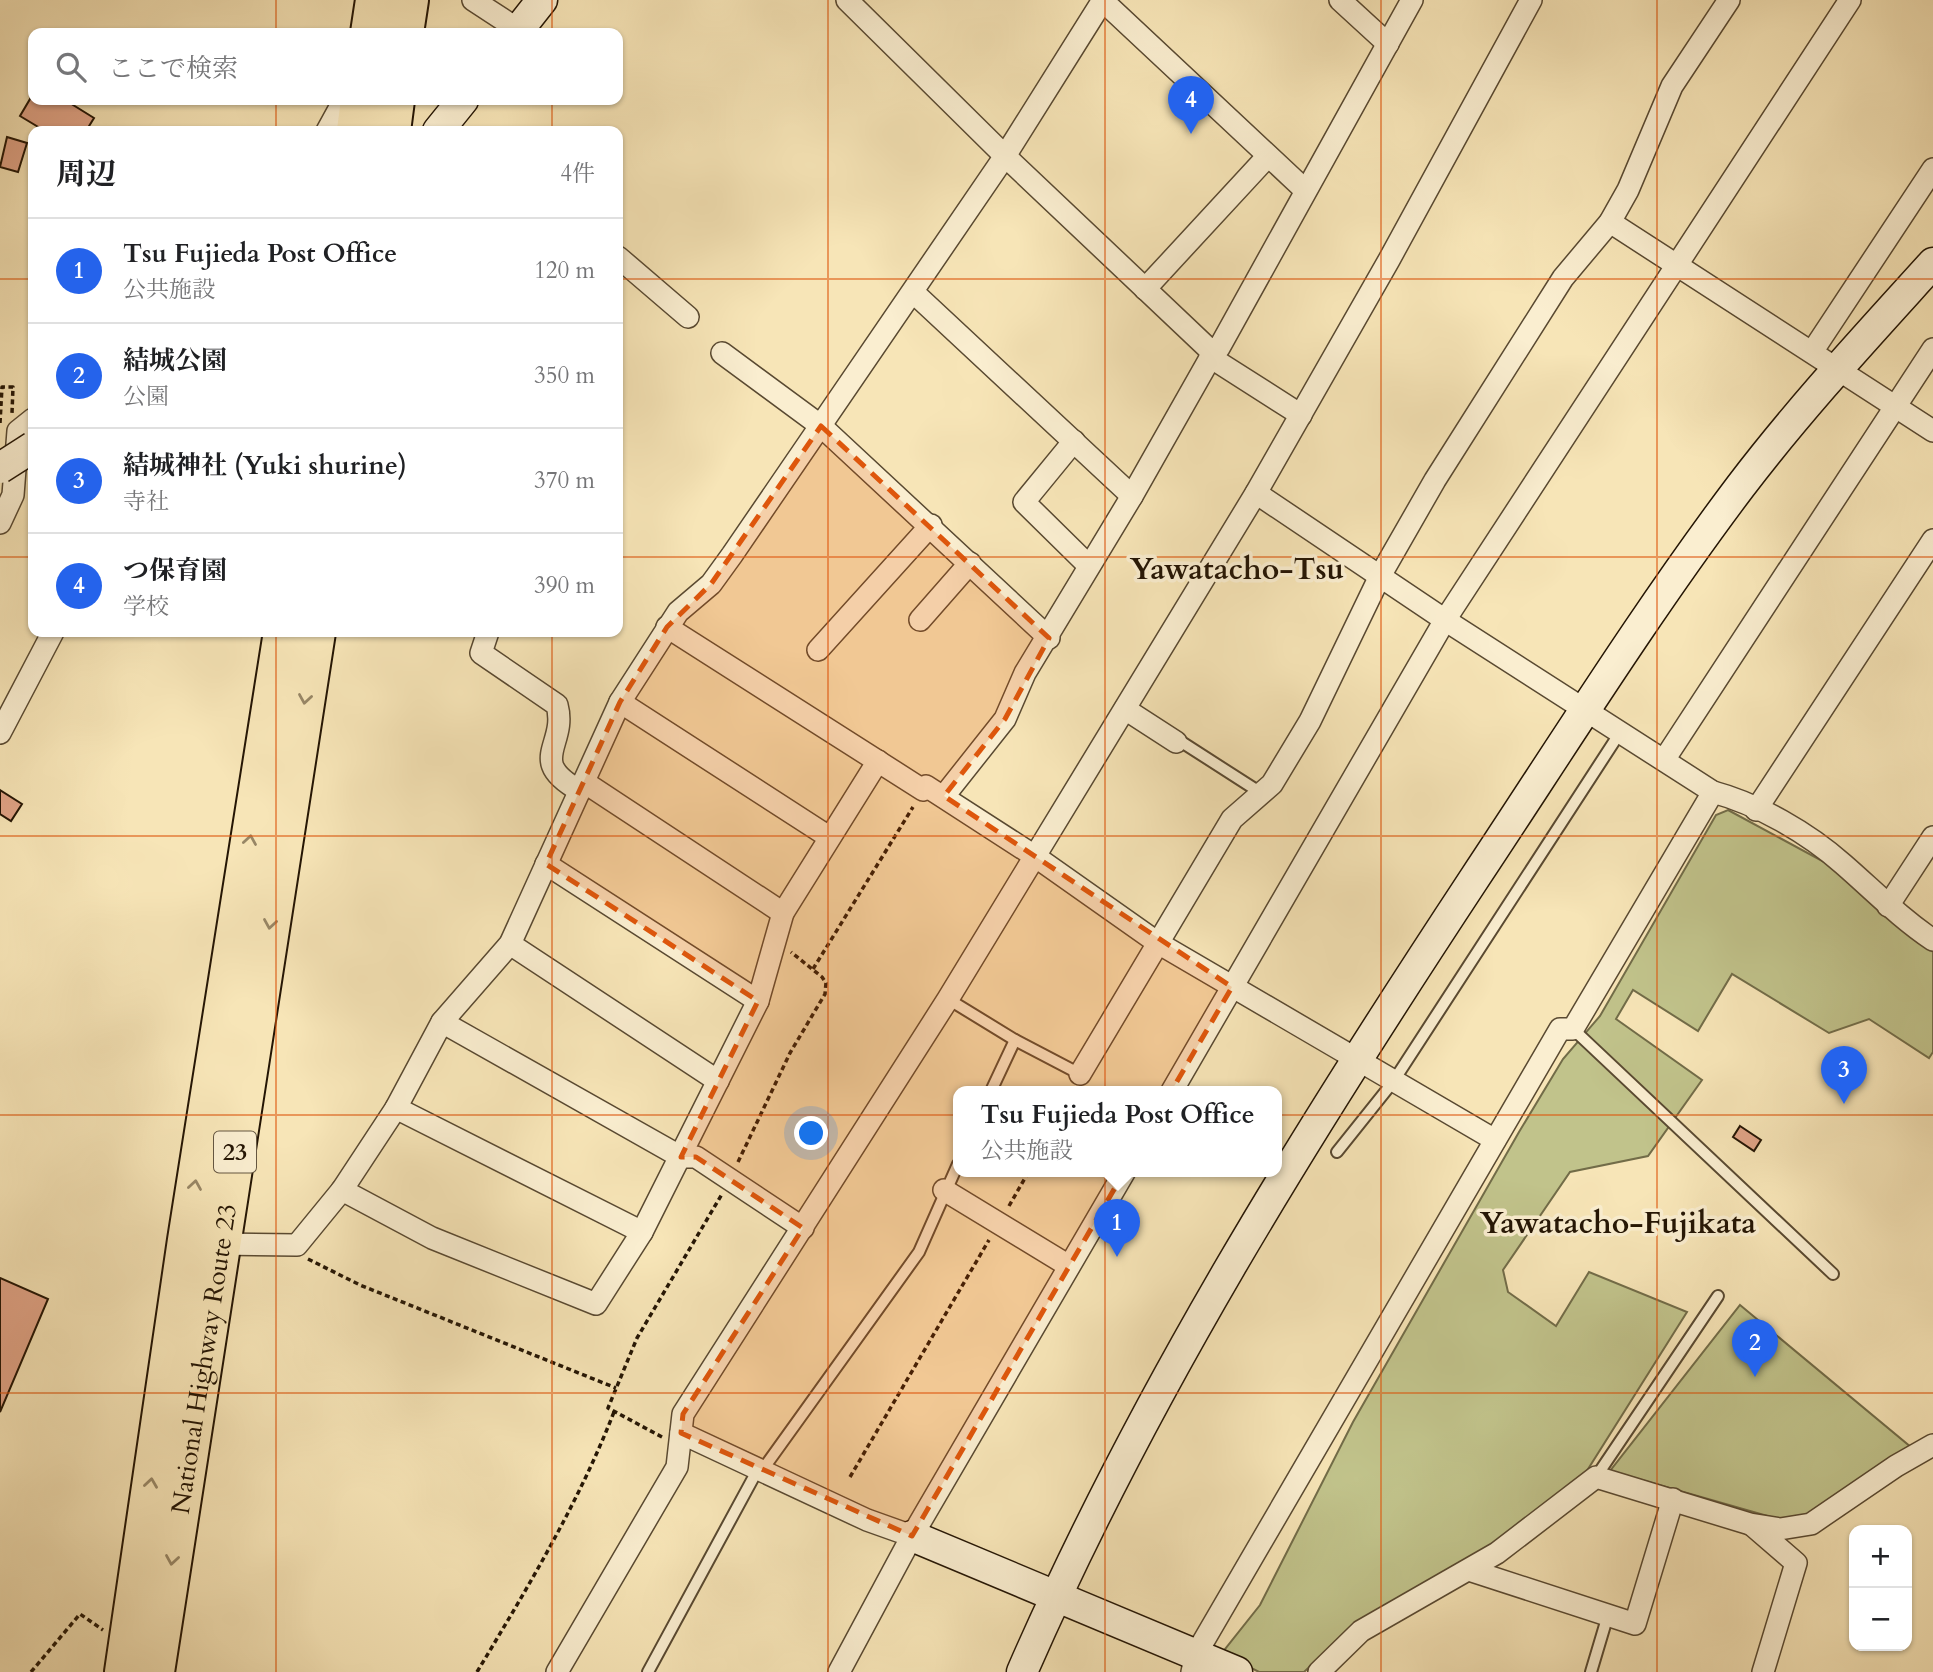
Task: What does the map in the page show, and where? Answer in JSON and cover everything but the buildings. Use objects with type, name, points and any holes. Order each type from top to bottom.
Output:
[{"type":"highway","points":[[371,28],[375,0]]},
{"type":"highway","points":[[405,28],[409,0]]},
{"type":"highway","points":[[357,126],[359,105]]},
{"type":"highway","points":[[392,126],[394,105]]},
{"type":"highway","name":"National Highway Route 23","points":[[155,1672],[204,1242],[282,637]]},
{"type":"highway","name":"National Highway Route 23","points":[[125,1659],[315,637]]},
{"type":"street","points":[[473,0],[513,28]]},
{"type":"street","points":[[519,28],[542,0]]},
{"type":"street","points":[[847,0],[1211,355],[1301,415]]},
{"type":"street","points":[[204,1242],[297,1245],[342,1190],[396,1108],[442,1022],[510,944],[620,702],[667,627],[678,612],[711,584],[821,426],[1005,156],[1102,0],[1305,190]]},
{"type":"street","points":[[1340,0],[1388,44]]},
{"type":"street","points":[[931,791],[1005,719],[1026,673],[1049,638],[1088,565],[1132,496],[1211,355],[1219,348],[1412,0]]},
{"type":"street","points":[[558,1672],[677,1466],[683,1413],[948,999],[1125,709],[1301,415],[1390,260],[1531,0]]},
{"type":"street","points":[[1080,1074],[1232,819],[1272,784],[1310,721],[1380,576],[1505,365],[1563,278],[1610,222],[1628,190],[1672,86],[1729,0]]},
{"type":"street","points":[[1175,1086],[1445,620],[1850,0]]},
{"type":"street","points":[[330,126],[341,105]]},
{"type":"street","points":[[1145,289],[1268,156]]},
{"type":"street","points":[[1812,352],[1933,169]]},
{"type":"street","points":[[1610,222],[1933,431]]},
{"type":"street","points":[[623,261],[688,317]]},
{"type":"street","points":[[1022,1672],[1055,1595],[1189,1334],[1354,1060],[1687,560],[1799,411],[1933,262]]},
{"type":"street","points":[[913,292],[1132,496]]},
{"type":"street","points":[[1664,760],[1933,349]]},
{"type":"street","points":[[722,354],[821,426],[931,525],[1049,638]]},
{"type":"street","points":[[0,523],[13,495],[18,431],[24,417]]},
{"type":"street","points":[[1074,441],[1024,502],[1088,565]]},
{"type":"street","points":[[0,468],[28,450]]},
{"type":"street","points":[[1255,492],[1445,620],[1713,792],[1732,797],[1810,839],[1842,862],[1888,906],[1933,940]]},
{"type":"street","points":[[818,650],[931,525]]},
{"type":"street","points":[[1756,810],[1933,540]]},
{"type":"street","points":[[920,620],[970,563]]},
{"type":"street","points":[[667,627],[1035,857],[1158,943],[1393,1083],[1495,1140]]},
{"type":"street","points":[[0,733],[50,637]]},
{"type":"street","points":[[486,637],[481,653],[557,705],[553,770],[560,779],[582,786],[783,913]]},
{"type":"street","points":[[620,702],[829,837]]},
{"type":"street","points":[[1125,709],[1175,742]]},
{"type":"street","points":[[342,1190],[432,1238],[596,1304],[642,1232],[758,1001],[783,913],[878,761]]},
{"type":"street","points":[[1194,1663],[1560,1029],[1573,1029],[1713,792]]},
{"type":"street","points":[[1888,906],[1933,837]]},
{"type":"street","points":[[546,864],[758,1001]]},
{"type":"street","points":[[510,944],[718,1081]]},
{"type":"street","points":[[442,1022],[681,1157],[696,1157],[803,1228]]},
{"type":"street","points":[[396,1108],[642,1232]]},
{"type":"street","points":[[839,1672],[912,1536],[1121,1177]]},
{"type":"street","points":[[944,1190],[1069,1266]]},
{"type":"street","points":[[680,1440],[867,1520],[1055,1595],[1194,1663],[1237,1672]]},
{"type":"street","points":[[1320,1672],[1361,1631],[1497,1553],[1596,1477],[1750,1524],[1780,1529],[1811,1524],[1896,1466],[1933,1445]]},
{"type":"street","points":[[1469,1570],[1635,1624],[1673,1499]]},
{"type":"street","points":[[1750,1524],[1796,1563],[1767,1671]]},
{"type":"lane","points":[[1337,1152],[1393,1083],[1621,731]]},
{"type":"lane","points":[[1175,742],[1180,741],[1261,793]]},
{"type":"lane","points":[[948,999],[1015,1040],[1080,1074]]},
{"type":"lane","points":[[1573,1029],[1833,1274]]},
{"type":"lane","points":[[993,1086],[1015,1040]]},
{"type":"lane","points":[[648,1672],[759,1472],[919,1252],[953,1173]]},
{"type":"lane","points":[[1596,1477],[1718,1296]]},
{"type":"lane","points":[[1591,1672],[1608,1615]]},
{"type":"path","points":[[0,429],[2,387],[13,387],[10,411],[24,417]]},
{"type":"path","points":[[813,969],[931,791]]},
{"type":"path","points":[[680,1440],[608,1408],[644,1325],[730,1179],[790,1053],[825,994],[825,983],[813,969],[775,941]]},
{"type":"path","points":[[850,1477],[1025,1177]]},
{"type":"path","points":[[297,1245],[301,1255],[360,1285],[616,1388]]},
{"type":"path","points":[[477,1672],[556,1541],[593,1466],[614,1412]]},
{"type":"path","points":[[31,1672],[80,1614],[125,1659]]},
{"type":"highlighted area","points":[[821,426],[1049,638],[1005,719],[944,796],[1232,987],[912,1536],[681,1433],[683,1414],[803,1228],[696,1157],[681,1157],[758,1001],[546,864],[620,702],[667,627],[711,584]]},
{"type":"green space","points":[[1728,810],[1828,864],[1879,911],[1933,952],[1933,1052],[1929,1058],[1869,1019],[1829,1033],[1732,974],[1698,1031],[1633,990],[1616,1019],[1702,1080],[1648,1156],[1570,1172],[1503,1270],[1508,1292],[1556,1326],[1589,1272],[1687,1312],[1583,1477],[1493,1545],[1354,1625],[1304,1672],[1259,1672],[1222,1653],[1260,1605],[1353,1422],[1519,1132],[1563,1059],[1600,1016],[1716,815]]},
{"type":"green space","points":[[1740,1305],[1912,1448],[1804,1519],[1785,1521],[1610,1471]]},
{"type":"place","name":"つ保育園","points":[[1191,134]]},
{"type":"place","name":"結城神社 (Yuki shurine)","points":[[1844,1104]]},
{"type":"place","name":"Tsu Fujieda Post Office","points":[[1117,1257]]},
{"type":"place","name":"結城公園","points":[[1755,1377]]},
{"type":"district","name":"Yawatacho-Tsu","points":[[1237,569]]},
{"type":"district","name":"Yawatacho-Fujikata","points":[[1618,1223]]}]
